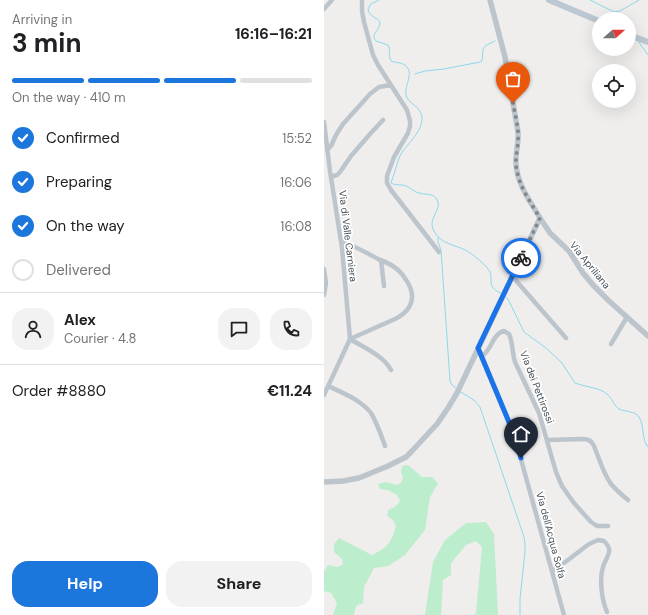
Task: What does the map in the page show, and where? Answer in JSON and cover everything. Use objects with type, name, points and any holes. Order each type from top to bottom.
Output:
[{"type":"main road","points":[[549,0],[592,18]]},
{"type":"main road","points":[[636,37],[648,42]]},
{"type":"street","points":[[324,9],[332,0]]},
{"type":"street","points":[[362,0],[364,18],[372,51],[377,63],[410,117],[407,136],[395,155],[387,178],[387,184],[438,252]]},
{"type":"street","name":"Via Apriliana","points":[[490,0],[505,57],[518,132],[516,160],[517,172],[523,189],[551,234],[569,251],[583,273],[593,285],[648,336]]},
{"type":"street","points":[[327,150],[331,146],[341,125],[370,94],[377,88],[391,85]]},
{"type":"street","points":[[331,177],[339,173],[348,160],[383,120]]},
{"type":"street","name":"Via di Valle Carniera","points":[[324,122],[341,241],[350,339]]},
{"type":"street","points":[[324,482],[359,478],[388,466],[406,457],[433,428],[448,408],[460,387],[540,218]]},
{"type":"street","points":[[324,395],[350,339],[399,317],[410,306],[412,294],[409,286],[398,270],[358,248],[341,241]]},
{"type":"street","points":[[381,260],[384,286]]},
{"type":"street","points":[[324,269],[326,284],[324,295]]},
{"type":"street","points":[[512,276],[566,338]]},
{"type":"street","points":[[612,344],[627,318]]},
{"type":"street","name":"Via dei Pettirossi","points":[[482,356],[488,350],[498,333],[504,331],[509,334],[513,355],[537,408],[559,480],[571,499],[584,515],[594,524],[599,526],[608,526]]},
{"type":"street","points":[[350,339],[388,364],[391,370]]},
{"type":"street","name":"Via dell'Acqua Solfa","points":[[478,348],[511,427],[564,615]]},
{"type":"street","points":[[328,386],[356,400],[366,408],[375,421],[385,446]]},
{"type":"street","points":[[547,440],[583,439],[590,441],[594,446],[609,481],[628,500]]},
{"type":"street","points":[[552,571],[589,544],[598,540],[604,541],[608,545],[609,551],[603,566],[601,579],[604,604],[607,612]]},
{"type":"green space","points":[[408,465],[422,477],[432,477],[438,483],[430,497],[425,530],[405,555],[388,566],[374,568],[364,587],[363,603],[356,606],[354,615],[333,615],[337,603],[331,593],[324,591],[324,572],[328,565],[338,567],[343,564],[342,559],[334,552],[334,544],[339,538],[372,555],[386,547],[393,536],[396,526],[393,520],[387,516],[388,510],[395,507],[400,501],[397,495],[388,490],[380,489],[378,484],[386,482],[396,485],[401,483],[403,477],[401,473],[402,466]]},
{"type":"green space","points":[[486,522],[494,534],[498,615],[474,615],[476,613],[482,547],[476,541],[466,545],[451,563],[451,575],[443,580],[441,615],[425,615],[433,562],[445,540],[466,523]]},
{"type":"waterway","points":[[379,0],[371,4],[368,9],[370,14],[380,22],[374,38],[376,41],[388,45],[391,61],[403,64],[408,68],[409,75],[406,95],[409,101],[419,110],[422,117],[422,122],[418,132],[400,156],[391,183],[406,186],[421,194],[434,196],[438,202],[438,206],[432,221],[433,229],[436,235],[445,242],[465,250],[481,262],[490,272],[491,284],[493,288],[502,294]]},
{"type":"waterway","points":[[590,0],[614,12],[620,11],[639,0]]},
{"type":"waterway","points":[[415,74],[480,62],[482,61],[485,46],[495,41]]},
{"type":"waterway","points":[[638,41],[648,55]]},
{"type":"waterway","points":[[438,238],[441,250],[450,381],[457,389]]},
{"type":"waterway","points":[[505,296],[508,299],[524,332],[546,348],[562,363],[575,383],[604,392],[619,409],[633,413],[639,417],[642,425],[644,440],[648,447]]},
{"type":"waterway","points":[[459,391],[474,400],[480,407],[524,537],[525,551],[520,599],[520,615]]},
{"type":"way so far","points":[[513,103],[518,132],[516,154],[517,172],[523,189],[540,218],[521,258]]},
{"type":"route","points":[[521,258],[478,348],[511,427],[521,458]]}]
